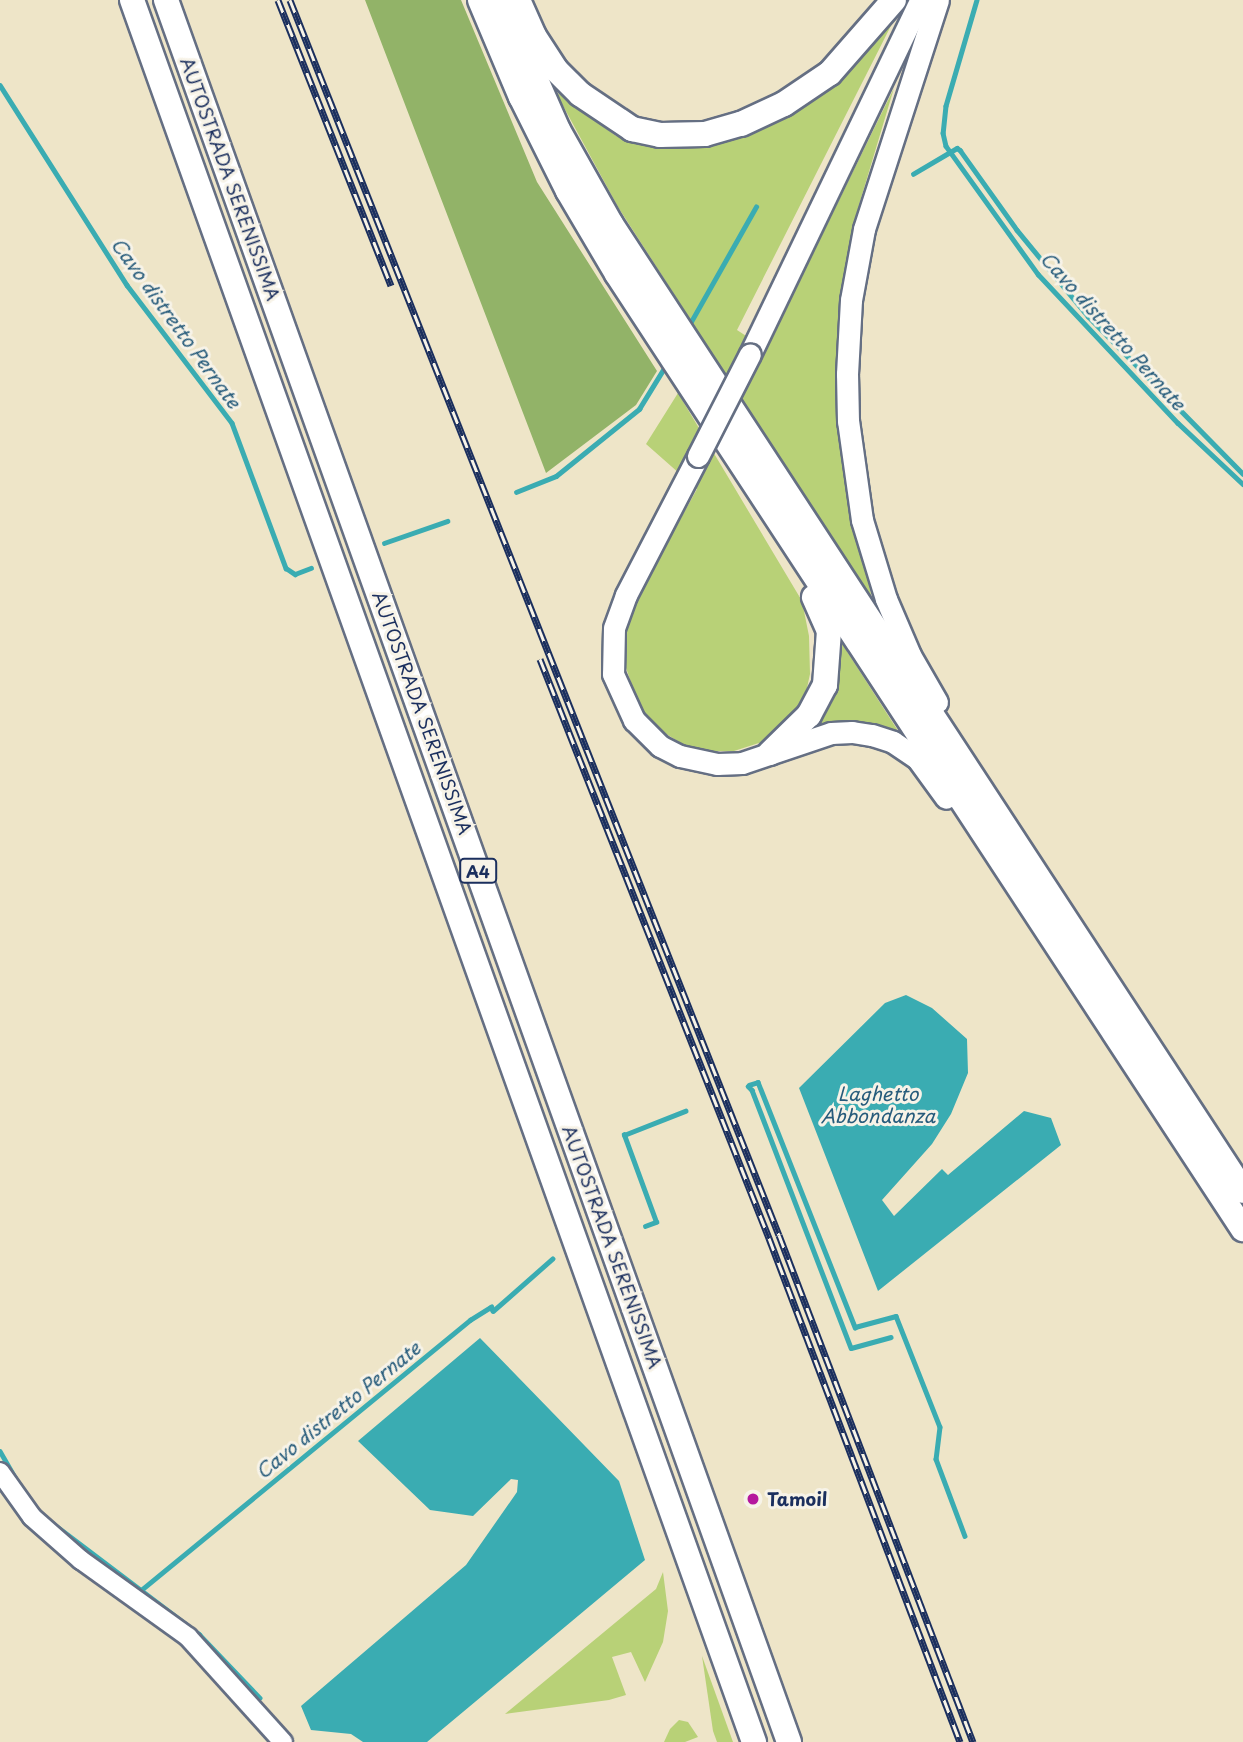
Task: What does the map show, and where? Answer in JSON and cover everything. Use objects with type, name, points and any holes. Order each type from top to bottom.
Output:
[{"type":"highway","name":"AUTOSTRADA SERENISSIMA","points":[[132,0],[754,1742]]},
{"type":"highway","name":"AUTOSTRADA SERENISSIMA","points":[[166,0],[789,1742]]},
{"type":"highway","points":[[480,0],[521,97],[568,191],[677,346],[1065,918],[1243,1191]]},
{"type":"highway","points":[[501,0],[525,61],[558,130],[729,444],[761,515],[825,614],[829,631],[829,666],[817,702],[793,733],[770,753]]},
{"type":"highway","points":[[518,0],[534,36],[556,70],[580,94],[632,129],[660,135],[705,134],[741,124],[784,104],[830,73],[894,0]]},
{"type":"highway","points":[[729,444],[1243,1229]]},
{"type":"main road","points":[[920,0],[750,354],[619,611],[611,643],[613,674],[634,720],[660,746],[680,756],[717,764],[743,763],[842,732],[872,735],[905,749],[925,766],[992,868],[1059,948]]},
{"type":"main road","points":[[937,0],[873,194],[858,254],[848,336],[848,421],[852,460],[862,520],[874,562],[909,655],[1030,843],[1065,918]]},
{"type":"street","points":[[0,1472],[32,1517],[81,1560],[188,1637],[283,1742]]},
{"type":"green space","points":[[365,0],[461,0],[537,182],[657,371],[636,405],[546,473]]},
{"type":"green space","points":[[904,0],[737,330],[766,349],[894,88],[856,215],[836,359],[841,449],[873,604],[618,207],[555,91],[616,136],[670,147],[735,139],[796,109]]},
{"type":"green space","points":[[678,393],[802,601],[809,636],[810,674],[802,711],[762,742],[734,751],[707,751],[684,745],[663,732],[647,717],[636,697],[623,659],[627,616],[697,489],[646,444]]},
{"type":"green space","points":[[839,639],[902,737],[808,730]]},
{"type":"green space","points":[[663,1572],[668,1611],[663,1642],[645,1682],[631,1652],[612,1657],[626,1695],[609,1700],[505,1714],[656,1589]]},
{"type":"green space","points":[[702,1656],[733,1742],[717,1742],[713,1731]]},
{"type":"green space","points":[[679,1720],[688,1722],[698,1737],[685,1742],[664,1742],[670,1729]]},
{"type":"water","name":"Laghetto Abbondanza","points":[[906,995],[932,1008],[967,1039],[968,1073],[951,1114],[932,1144],[882,1200],[894,1216],[942,1169],[948,1175],[1024,1111],[1051,1118],[1061,1145],[878,1291],[799,1088],[885,1003]]},
{"type":"water","points":[[480,1338],[619,1481],[645,1560],[427,1742],[363,1742],[351,1734],[311,1730],[301,1706],[466,1565],[517,1492],[518,1480],[511,1479],[473,1516],[430,1510],[358,1441]]},
{"type":"waterway","name":"Cavo distretto Pernate","points":[[977,0],[946,106],[943,133],[946,146],[1038,274],[1178,423],[1243,484]]},
{"type":"waterway","name":"Cavo distretto Pernate","points":[[0,85],[127,285],[232,423],[286,568],[295,574],[311,568]]},
{"type":"waterway","name":"Cavo distretto Pernate","points":[[913,174],[957,148],[960,150],[1017,230],[1088,316],[1243,474]]},
{"type":"waterway","name":"Cavo distretto Pernate","points":[[688,327],[756,207]]},
{"type":"waterway","name":"Cavo distretto Pernate","points":[[516,492],[556,476],[639,409],[666,365]]},
{"type":"waterway","name":"Cavo distretto Pernate","points":[[384,543],[447,521]]},
{"type":"waterway","points":[[749,1085],[758,1082],[855,1327],[896,1316],[940,1427],[936,1459],[965,1536]]},
{"type":"waterway","name":"Cavo distretto Pernate","points":[[748,1086],[752,1090],[851,1348],[891,1337]]},
{"type":"waterway","name":"Cavo distretto Pernate","points":[[645,1226],[656,1222],[624,1135],[685,1111]]},
{"type":"waterway","name":"Cavo distretto Pernate","points":[[140,1591],[470,1320],[491,1307],[493,1311],[552,1259]]},
{"type":"waterway","name":"Cavo distretto Pernate","points":[[0,1451],[20,1486]]},
{"type":"waterway","name":"Cavo distretto Pernate","points":[[51,1522],[199,1634],[260,1698]]},
{"type":"railway","points":[[278,0],[391,285]]},
{"type":"railway","points":[[290,0],[779,1235],[973,1742]]},
{"type":"railway","points":[[540,659],[769,1238],[960,1742]]},
{"type":"place","name":"Tamoil","points":[[753,1499]]}]
